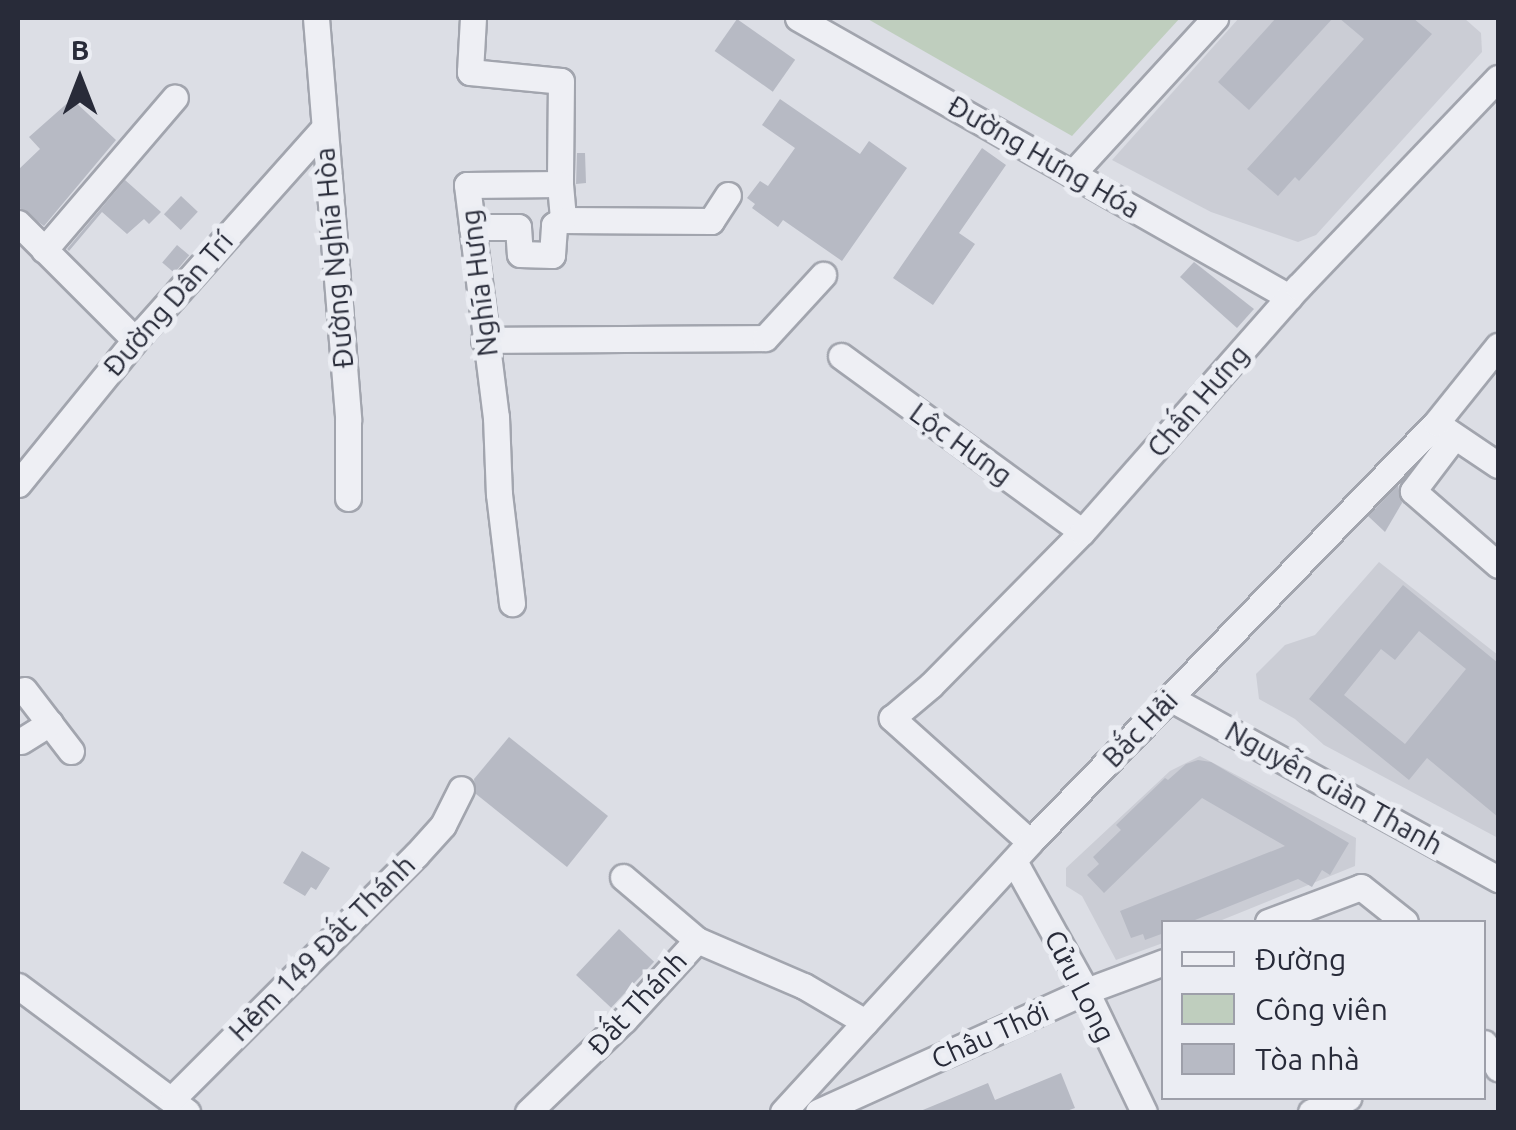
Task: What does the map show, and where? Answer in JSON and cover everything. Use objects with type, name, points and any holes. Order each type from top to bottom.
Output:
[{"type":"street","name":"Đường Nghĩa Hòa","points":[[316,18],[348,420],[348,498]]},
{"type":"street","points":[[473,18],[470,72],[561,80],[560,184],[564,220]]},
{"type":"street","name":"Đường Hưng Hóa","points":[[798,18],[1290,297]]},
{"type":"street","points":[[1072,174],[1215,18]]},
{"type":"street","name":"Chấn Hưng","points":[[892,718],[931,685],[1082,532],[1290,297],[1498,78]]},
{"type":"street","points":[[44,250],[175,97]]},
{"type":"street","name":"Đường Dân Trí","points":[[18,484],[135,340],[324,128]]},
{"type":"street","name":"Nghĩa Hưng","points":[[512,603],[499,494],[496,416],[466,185],[560,184]]},
{"type":"street","points":[[472,226],[518,226],[520,254],[552,256],[554,225],[564,220],[711,221],[728,195]]},
{"type":"street","points":[[18,223],[135,340]]},
{"type":"street","points":[[484,340],[765,338],[823,275]]},
{"type":"street","name":"Bắc Hải","points":[[787,1111],[1022,852],[1170,698],[1445,430],[1498,346]]},
{"type":"street","name":"Lộc Hưng","points":[[841,356],[1082,532]]},
{"type":"street","points":[[1498,465],[1445,430],[1413,491],[1498,565]]},
{"type":"street","points":[[24,690],[71,751]]},
{"type":"street","name":"Nguyễn Giàn Thanh","points":[[1170,698],[1498,879]]},
{"type":"street","name":"Cửu Long","points":[[892,718],[1022,852],[1144,1112]]},
{"type":"street","points":[[21,741],[50,723]]},
{"type":"street","name":"Hẻm 149 Đất Thánh","points":[[180,1106],[443,825],[461,789]]},
{"type":"street","points":[[624,877],[697,940]]},
{"type":"street","points":[[1273,920],[1361,887],[1402,920]]},
{"type":"street","name":"Đất Thánh","points":[[528,1112],[624,1020],[697,940],[804,986],[865,1022]]},
{"type":"street","name":"Châu Thới","points":[[818,1112],[1086,992],[1161,963]]},
{"type":"street","points":[[18,986],[180,1106]]},
{"type":"street","points":[[1312,1112],[1343,1100]]},
{"type":"shaded area","points":[[1239,18],[1464,18],[1481,33],[1482,52],[1316,235],[1298,242],[1211,212],[1112,160]]},
{"type":"shaded area","points":[[1379,562],[1498,655],[1498,838],[1324,745],[1295,719],[1259,699],[1256,674],[1285,645],[1315,635]]},
{"type":"shaded area","points":[[1200,756],[1356,838],[1355,866],[1222,920],[1161,920],[1161,944],[1116,960],[1082,896],[1066,886],[1066,868],[1170,771]]},
{"type":"green space","points":[[866,18],[1180,18],[1072,136]]},
{"type":"building","points":[[1276,18],[1333,18],[1249,110],[1218,82]]},
{"type":"building","points":[[1339,18],[1413,18],[1432,34],[1299,181],[1295,177],[1278,196],[1247,169],[1364,39]]},
{"type":"building","points":[[737,19],[795,60],[773,92],[715,51]]},
{"type":"building","points":[[72,99],[116,140],[44,226],[18,207],[18,170],[40,149],[29,137]]},
{"type":"building","points":[[780,99],[860,154],[869,141],[907,168],[842,261],[783,220],[778,227],[752,208],[755,204],[747,198],[760,181],[768,186],[795,148],[762,125]]},
{"type":"building","points":[[982,148],[1006,165],[959,233],[975,244],[933,305],[893,278]]},
{"type":"building","points":[[577,153],[585,153],[586,183],[576,184]]},
{"type":"building","points":[[125,180],[161,212],[149,224],[144,219],[127,234],[102,212],[69,251],[67,249]]},
{"type":"building","points":[[181,196],[198,212],[181,230],[164,214]]},
{"type":"building","points":[[177,245],[189,255],[174,273],[162,263]]},
{"type":"building","points":[[1194,262],[1254,309],[1237,328],[1180,277]]},
{"type":"building","points":[[1398,485],[1402,503],[1385,532],[1368,516]]},
{"type":"building","points":[[1403,585],[1498,663],[1498,817],[1427,758],[1409,780],[1309,699]],"holes":[[[1419,631],[1466,669],[1405,744],[1344,695],[1381,649],[1395,660]]]},
{"type":"building","points":[[509,737],[608,816],[567,867],[476,794],[474,779]]},
{"type":"building","points":[[1198,760],[1211,762],[1349,843],[1330,875],[1322,870],[1312,887],[1298,879],[1195,920],[1161,920],[1161,934],[1145,940],[1143,934],[1131,938],[1120,911],[1285,846],[1202,798],[1104,893],[1087,875],[1099,864],[1093,857],[1121,830],[1116,825],[1165,778],[1168,780],[1186,764]]},
{"type":"building","points":[[302,851],[330,868],[316,890],[311,887],[305,896],[283,883]]},
{"type":"building","points":[[619,929],[654,962],[611,1008],[576,975]]},
{"type":"building","points":[[1061,1073],[1075,1108],[1064,1112],[918,1112],[988,1083],[995,1100]]}]
